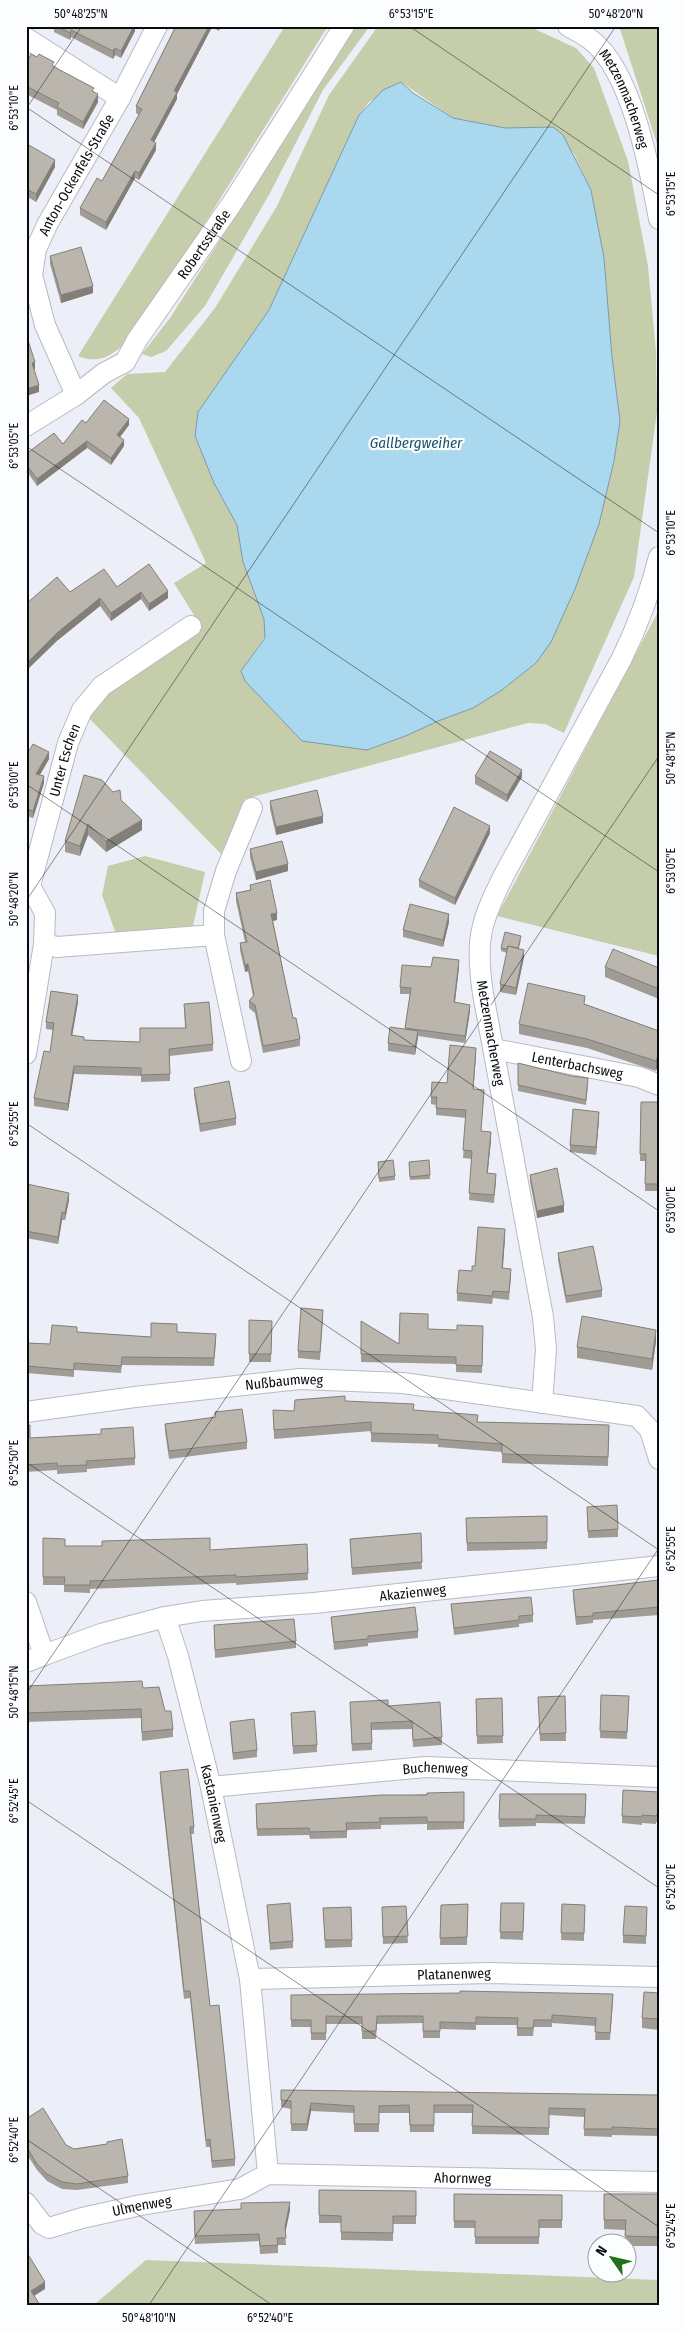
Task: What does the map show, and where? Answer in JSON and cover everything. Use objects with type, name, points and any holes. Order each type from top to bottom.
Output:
[{"type":"street","name":"Anton-Ockenfels-Straße","points":[[76,395],[45,326],[32,275],[36,249],[48,223],[120,98],[157,26]]},
{"type":"street","name":"Robertsstraße","points":[[26,426],[76,395],[104,373],[125,362],[137,340],[233,202],[344,26]]},
{"type":"street","name":"Metzenmacherweg","points":[[568,26],[592,40],[612,63],[630,101],[659,219]]},
{"type":"street","name":"Anton-Ockenfels-Straße","points":[[26,38],[120,98]]},
{"type":"street","name":"Metzenmacherweg","points":[[542,1403],[546,1349],[543,1317],[483,994],[479,958],[480,932],[486,911],[622,658],[642,616],[659,557]]},
{"type":"street","name":"Unter Eschen","points":[[26,1054],[44,944],[45,913],[30,886],[68,743],[82,710],[102,686],[191,626]]},
{"type":"street","points":[[241,1061],[214,935],[214,911],[226,871],[252,808]]},
{"type":"street","points":[[44,944],[57,946],[214,935]]},
{"type":"street","name":"Lenterbachsweg","points":[[494,1049],[639,1077],[659,1085]]},
{"type":"street","name":"Nußbaumweg","points":[[26,1412],[135,1397],[300,1379],[403,1383],[542,1403]]},
{"type":"street","points":[[542,1403],[637,1416],[650,1430],[659,1459]]},
{"type":"street","name":"Akazienweg","points":[[165,1617],[202,1611],[323,1602],[659,1566]]},
{"type":"street","points":[[26,1602],[35,1658],[102,1634],[165,1617]]},
{"type":"street","name":"Kastanienweg","points":[[165,1617],[178,1656],[211,1787],[250,1979],[268,2174]]},
{"type":"street","name":"Buchenweg","points":[[211,1787],[426,1767],[659,1777]]},
{"type":"street","name":"Platanenweg","points":[[250,1979],[479,1973],[659,1977]]},
{"type":"street","name":"Ahornweg","points":[[268,2174],[659,2182]]},
{"type":"street","name":"Ulmenweg","points":[[26,2203],[42,2224],[49,2228],[82,2218],[140,2205],[240,2188],[268,2174]]},
{"type":"green space","points":[[285,26],[328,26],[137,332],[117,350],[104,358],[88,359],[78,356]]},
{"type":"green space","points":[[353,26],[370,26],[323,90],[270,193],[205,306],[166,351],[151,357],[142,354],[170,318],[303,111]]},
{"type":"green space","points":[[378,26],[528,26],[576,48],[594,68],[628,161],[648,266],[656,351],[657,412],[634,577],[564,733],[545,724],[528,723],[245,799],[221,854],[86,715],[108,692],[202,628],[174,583],[206,563],[139,418],[111,388],[127,374],[165,372],[215,308],[277,206],[329,95]],"holes":[[[401,82],[453,118],[505,128],[553,127],[574,154],[591,190],[604,258],[612,357],[620,421],[614,461],[599,524],[575,589],[536,663],[502,690],[473,708],[367,750],[241,671],[265,637],[264,619],[243,562],[237,525],[214,483],[195,436],[198,412],[269,310],[359,115],[369,102]]]},
{"type":"green space","points":[[600,26],[659,26],[659,150],[620,29]]},
{"type":"green space","points":[[659,610],[659,956],[497,916]]},
{"type":"green space","points":[[145,856],[205,872],[193,926],[116,934],[102,895],[108,866]]},
{"type":"green space","points":[[146,2260],[588,2277],[588,2284],[638,2284],[638,2279],[659,2280],[659,2305],[94,2305]]},
{"type":"water","name":"Gallbergweiher","points":[[401,82],[413,93],[453,118],[505,128],[553,127],[563,135],[591,190],[604,258],[612,357],[620,421],[614,461],[599,524],[575,589],[551,642],[536,663],[502,690],[473,708],[367,750],[302,741],[245,681],[241,671],[265,638],[264,619],[243,562],[237,525],[214,483],[195,436],[198,412],[269,310],[359,115],[383,90]]},
{"type":"building","points":[[57,26],[134,26],[121,51],[115,48],[113,51],[71,30],[70,33]]},
{"type":"building","points":[[176,26],[209,26],[174,91],[177,92],[151,140],[156,143],[139,173],[135,171],[106,222],[80,208],[97,178],[102,181],[142,109],[136,106]]},
{"type":"building","points":[[31,54],[37,57],[39,54],[54,62],[52,65],[58,69],[94,88],[92,91],[98,94],[83,122],[57,107],[59,103],[26,86],[26,64]]},
{"type":"building","points":[[26,144],[55,160],[36,194],[26,189]]},
{"type":"building","points":[[81,247],[93,286],[61,295],[50,256]]},
{"type":"building","points":[[26,334],[35,362],[32,363],[39,385],[26,389]]},
{"type":"building","points":[[104,400],[129,419],[117,435],[124,440],[111,458],[87,441],[37,479],[26,464],[26,454],[54,433],[63,444],[82,420],[86,423]]},
{"type":"building","points":[[149,564],[168,591],[149,604],[141,592],[111,613],[100,598],[58,632],[26,664],[26,604],[57,577],[70,592],[104,569],[117,587]]},
{"type":"building","points":[[33,744],[49,752],[36,774],[44,776],[33,811],[26,809],[26,756]]},
{"type":"building","points":[[490,751],[522,770],[507,795],[475,776]]},
{"type":"building","points":[[84,775],[102,780],[113,792],[120,790],[121,800],[142,820],[106,841],[88,824],[80,846],[65,841]]},
{"type":"building","points":[[317,790],[323,816],[276,827],[270,801]]},
{"type":"building","points":[[454,807],[490,826],[455,898],[419,880]]},
{"type":"building","points":[[282,841],[288,864],[256,872],[250,849]]},
{"type":"building","points":[[270,880],[277,913],[271,914],[293,1018],[296,1018],[300,1039],[263,1046],[255,1005],[249,1001],[254,995],[248,964],[245,965],[240,943],[247,942],[236,893],[251,890],[250,885]]},
{"type":"building","points":[[410,904],[449,914],[443,940],[403,930]]},
{"type":"building","points":[[505,932],[521,936],[518,948],[508,946],[507,949],[501,948]]},
{"type":"building","points":[[508,946],[524,950],[516,988],[500,984]]},
{"type":"building","points":[[613,949],[659,968],[659,989],[605,967]]},
{"type":"building","points":[[433,957],[459,960],[454,1002],[470,1005],[465,1036],[405,1028],[411,988],[400,987],[402,965],[431,967]]},
{"type":"building","points":[[528,983],[585,996],[584,1004],[659,1031],[659,1053],[656,1061],[587,1039],[519,1024]]},
{"type":"building","points":[[51,991],[78,995],[71,1035],[84,1037],[84,1040],[140,1042],[140,1028],[186,1028],[184,1004],[209,1002],[213,1044],[169,1049],[170,1074],[141,1075],[141,1068],[74,1066],[68,1104],[34,1098],[44,1051],[50,1052],[54,1023],[46,1022]]},
{"type":"building","points":[[390,1027],[418,1031],[415,1047],[388,1043]]},
{"type":"building","points":[[450,1045],[476,1048],[473,1089],[484,1090],[481,1131],[491,1132],[487,1173],[496,1174],[494,1195],[469,1193],[472,1151],[463,1150],[466,1110],[436,1108],[437,1097],[431,1097],[432,1082],[447,1083]]},
{"type":"building","points":[[518,1063],[571,1076],[588,1078],[586,1100],[518,1085]]},
{"type":"building","points":[[229,1081],[236,1118],[200,1124],[194,1088]]},
{"type":"building","points":[[641,1102],[659,1102],[659,1184],[645,1184],[646,1154],[640,1154]]},
{"type":"building","points":[[573,1109],[599,1112],[596,1147],[570,1145]]},
{"type":"building","points":[[393,1160],[395,1176],[379,1178],[378,1162]]},
{"type":"building","points":[[429,1160],[430,1175],[410,1177],[409,1162]]},
{"type":"building","points":[[557,1168],[564,1205],[537,1211],[530,1175]]},
{"type":"building","points":[[27,1184],[69,1193],[65,1213],[62,1212],[58,1237],[26,1231]]},
{"type":"building","points":[[478,1227],[505,1229],[502,1268],[511,1269],[509,1292],[493,1291],[492,1296],[457,1293],[459,1270],[472,1271],[472,1266],[475,1266]]},
{"type":"building","points":[[593,1246],[602,1290],[566,1296],[558,1253]]},
{"type":"building","points":[[301,1308],[323,1310],[320,1352],[298,1351]]},
{"type":"building","points":[[400,1313],[428,1314],[428,1329],[457,1330],[457,1325],[483,1326],[482,1366],[456,1365],[456,1357],[361,1354],[361,1321],[399,1344]]},
{"type":"building","points":[[582,1316],[656,1330],[652,1359],[577,1347]]},
{"type":"building","points":[[249,1320],[272,1321],[271,1354],[249,1354]]},
{"type":"building","points":[[151,1323],[177,1324],[177,1332],[216,1334],[214,1358],[122,1357],[121,1366],[74,1363],[74,1370],[26,1366],[26,1343],[50,1344],[52,1325],[77,1327],[77,1332],[151,1337]]},
{"type":"building","points":[[345,1396],[345,1401],[414,1404],[413,1410],[478,1415],[477,1422],[609,1425],[608,1457],[502,1454],[502,1444],[438,1439],[438,1435],[371,1433],[371,1422],[274,1430],[273,1410],[294,1411],[295,1400]]},
{"type":"building","points":[[242,1409],[247,1442],[169,1451],[165,1424],[216,1417],[215,1412]]},
{"type":"building","points":[[30,1425],[30,1438],[101,1434],[101,1429],[133,1427],[135,1458],[86,1461],[87,1465],[57,1466],[57,1463],[26,1465],[26,1426]]},
{"type":"building","points":[[617,1505],[618,1529],[588,1531],[587,1507]]},
{"type":"building","points":[[547,1516],[547,1542],[467,1543],[466,1518]]},
{"type":"building","points":[[421,1533],[422,1562],[352,1568],[350,1539]]},
{"type":"building","points":[[43,1538],[65,1539],[65,1546],[102,1546],[102,1541],[210,1538],[210,1550],[307,1544],[308,1573],[90,1581],[90,1585],[64,1585],[65,1577],[43,1577]]},
{"type":"building","points":[[659,1580],[659,1607],[593,1613],[593,1616],[576,1617],[573,1590]]},
{"type":"building","points":[[531,1597],[533,1615],[519,1616],[519,1620],[454,1628],[451,1604]]},
{"type":"building","points":[[415,1607],[418,1631],[368,1636],[368,1639],[334,1642],[331,1617]]},
{"type":"building","points":[[294,1619],[296,1641],[215,1650],[214,1625]]},
{"type":"building","points":[[142,1681],[143,1688],[159,1687],[165,1711],[171,1711],[173,1729],[142,1732],[141,1709],[26,1713],[26,1686]]},
{"type":"building","points":[[601,1695],[629,1696],[627,1732],[600,1731]]},
{"type":"building","points":[[565,1696],[566,1733],[540,1734],[538,1697]]},
{"type":"building","points":[[502,1698],[503,1736],[477,1736],[476,1699]]},
{"type":"building","points":[[388,1700],[388,1706],[440,1702],[442,1737],[413,1740],[412,1721],[371,1723],[372,1743],[352,1744],[350,1702]]},
{"type":"building","points":[[315,1711],[317,1745],[293,1746],[291,1713]]},
{"type":"building","points":[[254,1719],[257,1750],[233,1753],[230,1722]]},
{"type":"building","points":[[188,1769],[194,1827],[190,1827],[210,2006],[219,2005],[235,2159],[212,2161],[210,2139],[206,2140],[190,1991],[184,1991],[160,1772]]},
{"type":"building","points":[[623,1790],[659,1792],[659,1815],[642,1815],[642,1817],[622,1816]]},
{"type":"building","points":[[464,1792],[464,1822],[427,1822],[427,1817],[379,1818],[381,1822],[346,1823],[347,1831],[310,1832],[309,1828],[257,1829],[256,1804],[381,1795],[427,1795],[427,1793]]},
{"type":"building","points":[[500,1794],[586,1794],[585,1817],[536,1815],[536,1819],[499,1819]]},
{"type":"building","points":[[290,1903],[293,1941],[270,1943],[267,1905]]},
{"type":"building","points":[[501,1903],[524,1903],[523,1932],[500,1932]]},
{"type":"building","points":[[468,1904],[467,1937],[440,1938],[441,1905]]},
{"type":"building","points":[[562,1904],[585,1905],[584,1933],[561,1933]]},
{"type":"building","points":[[406,1906],[408,1936],[383,1937],[382,1907]]},
{"type":"building","points":[[625,1906],[647,1907],[646,1936],[623,1935]]},
{"type":"building","points":[[351,1907],[352,1940],[325,1940],[323,1908]]},
{"type":"building","points":[[460,1991],[613,1994],[610,2033],[595,2032],[596,2018],[552,2015],[552,2020],[534,2020],[533,2028],[517,2028],[518,2018],[476,2017],[476,2023],[440,2022],[440,2031],[423,2031],[423,2016],[377,2016],[376,2031],[362,2031],[362,2017],[326,2016],[326,2033],[311,2033],[311,2020],[291,2020],[291,1995],[460,1993]]},
{"type":"building","points":[[644,1992],[659,1993],[659,2019],[642,2018]]},
{"type":"building","points":[[281,2090],[659,2095],[659,2129],[612,2127],[612,2129],[584,2129],[585,2109],[549,2108],[549,2128],[472,2126],[473,2105],[434,2105],[434,2125],[410,2125],[409,2105],[379,2106],[379,2124],[354,2124],[354,2106],[311,2103],[307,2124],[291,2124],[291,2101],[281,2100]]},
{"type":"building","points":[[43,2108],[66,2145],[74,2149],[107,2144],[107,2142],[122,2139],[128,2176],[77,2184],[62,2182],[47,2174],[37,2164],[26,2146],[26,2119]]},
{"type":"building","points":[[319,2190],[416,2191],[416,2216],[393,2216],[393,2233],[341,2232],[341,2216],[319,2215]]},
{"type":"building","points":[[454,2194],[562,2195],[562,2220],[539,2220],[539,2237],[475,2237],[475,2221],[454,2221]]},
{"type":"building","points":[[604,2194],[659,2194],[659,2237],[625,2234],[626,2220],[604,2220]]},
{"type":"building","points":[[290,2202],[285,2227],[286,2238],[277,2238],[278,2245],[260,2246],[259,2234],[195,2236],[194,2211],[241,2209],[241,2203]]},
{"type":"building","points":[[26,2251],[45,2282],[31,2291],[40,2305],[26,2305]]}]
